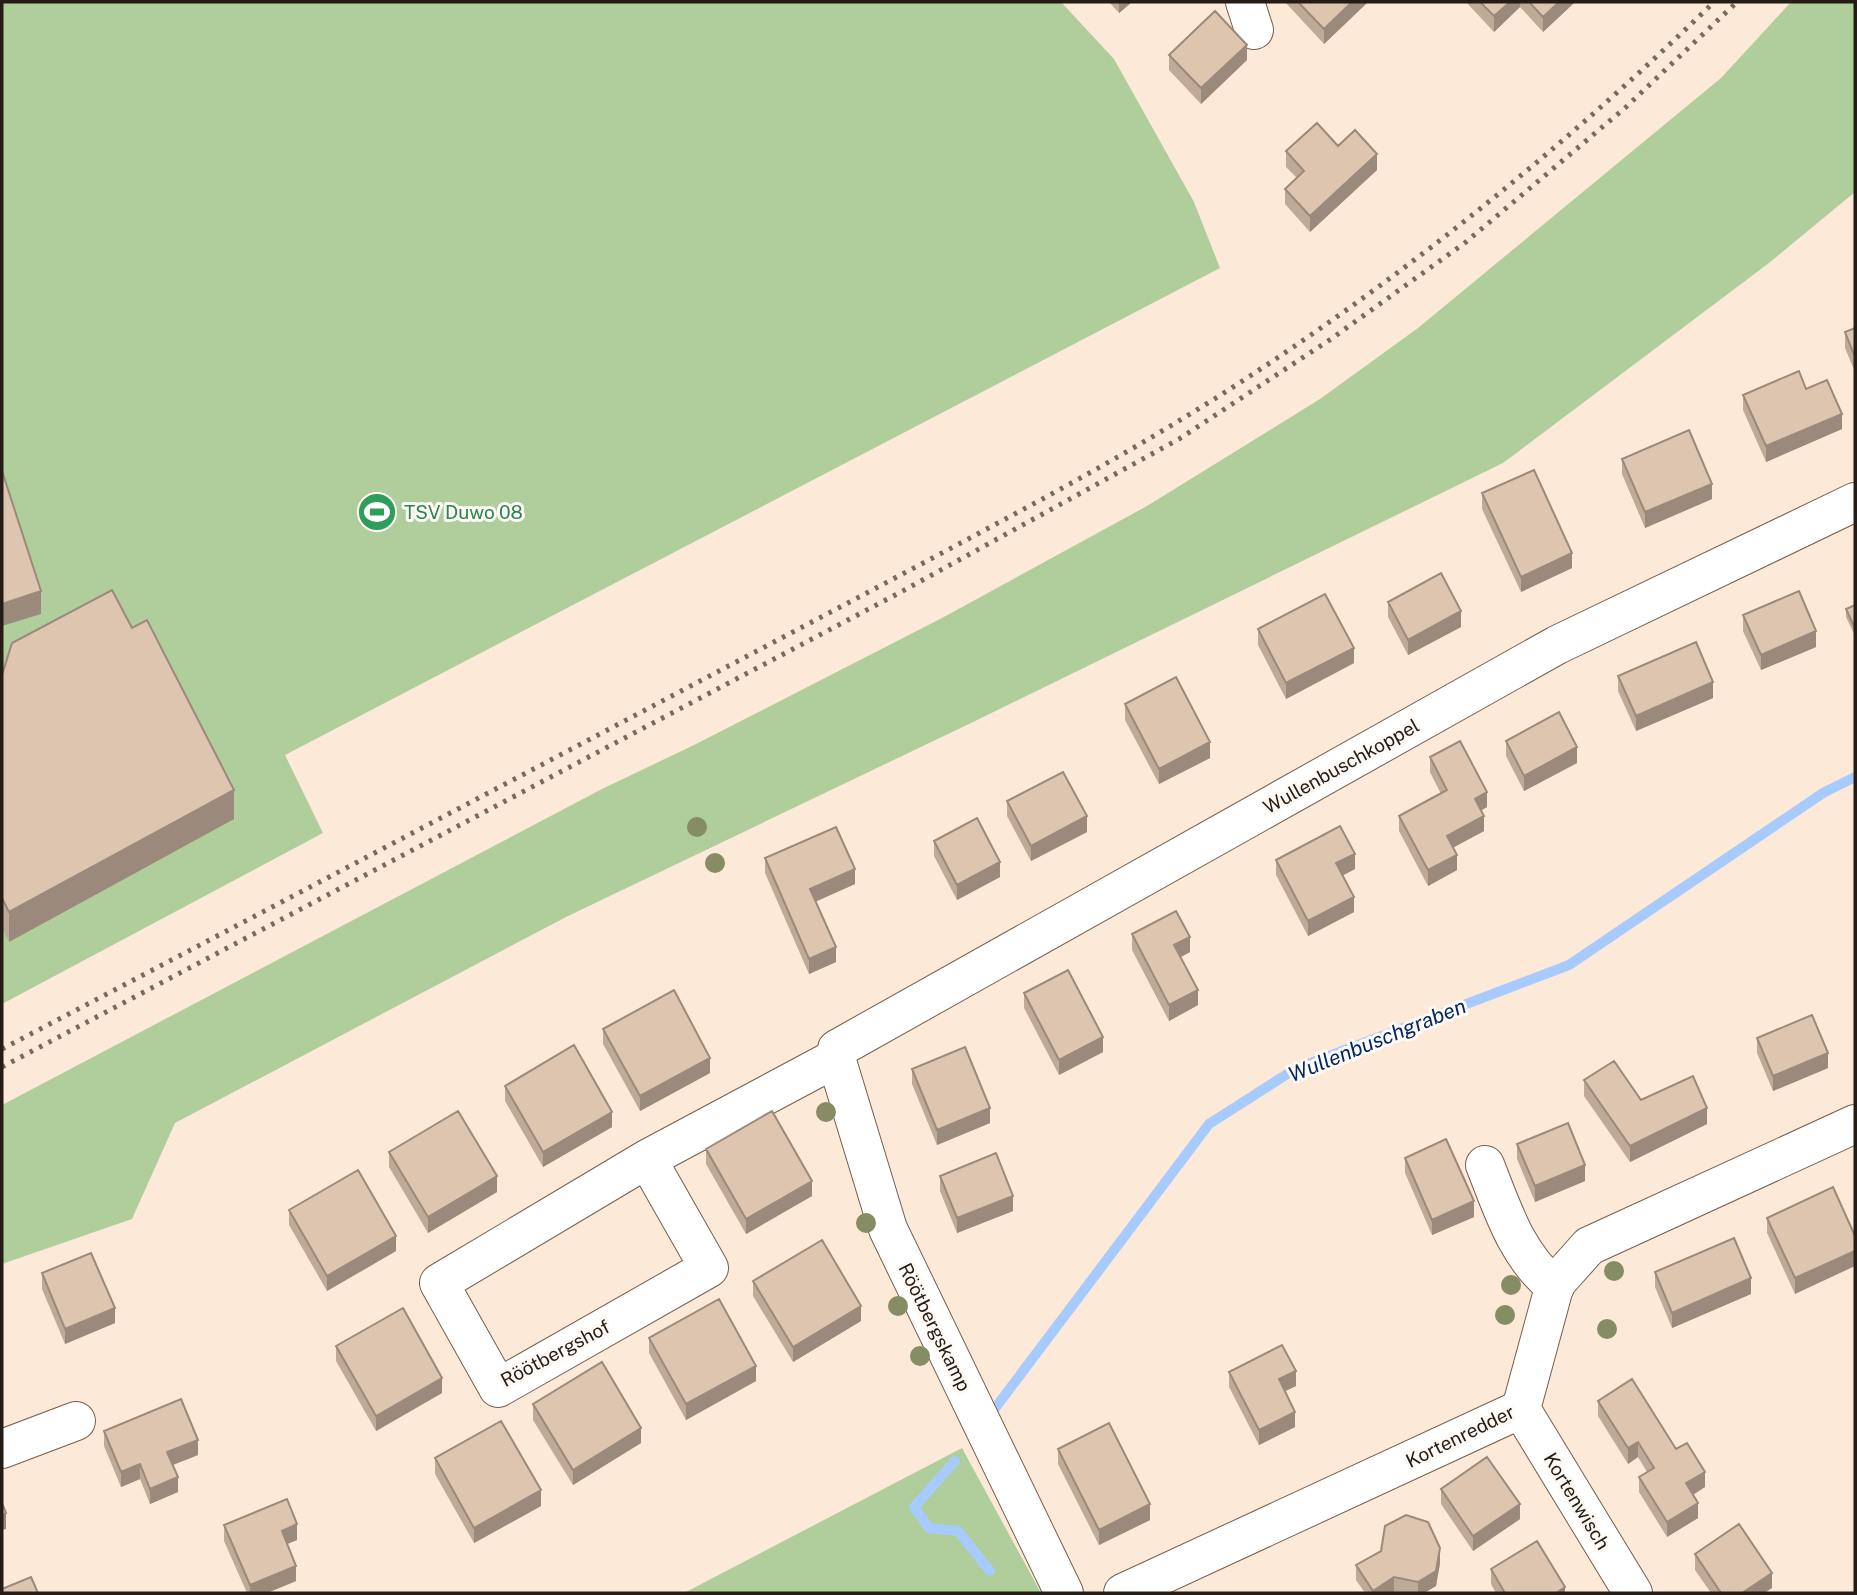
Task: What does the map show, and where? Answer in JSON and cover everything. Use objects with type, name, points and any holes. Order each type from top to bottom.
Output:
[{"type":"street","name":"Wullenbuschkoppel","points":[[837,1053],[1557,645],[1855,502]]},
{"type":"street","name":"Röötbergshof","points":[[647,1159],[709,1268],[498,1388],[439,1283],[647,1159],[837,1053]]},
{"type":"street","name":"Röötbergskamp","points":[[837,1053],[888,1229],[1064,1593]]},
{"type":"street","name":"Kortenredder","points":[[1124,1593],[1521,1409],[1555,1287],[1589,1246],[1855,1124]]},
{"type":"street","points":[[1485,1165],[1524,1256],[1539,1274],[1555,1287]]},
{"type":"street","name":"Kortenwisch","points":[[1521,1409],[1633,1593]]},
{"type":"street","points":[[2,1449],[76,1420]]},
{"type":"green space","name":"TSV Duwo 08","points":[[2,2],[1061,2],[1114,59],[1194,202],[1220,268],[285,755],[323,833],[2,1004]]},
{"type":"green space","points":[[1791,2],[1855,2],[1855,192],[1769,263],[1503,463],[566,917],[175,1123],[132,1219],[2,1264],[2,1105],[602,789],[942,618],[1147,506],[1320,399],[1418,328],[1721,78]]},
{"type":"green space","points":[[962,1448],[1041,1593],[684,1593]]},
{"type":"building","points":[[1298,2],[1352,2],[1324,29]]},
{"type":"building","points":[[1480,2],[1510,2],[1494,16]]},
{"type":"building","points":[[1529,2],[1559,2],[1543,17]]},
{"type":"building","points":[[1215,11],[1247,45],[1201,88],[1169,55]]},
{"type":"building","points":[[1317,123],[1338,146],[1355,130],[1377,154],[1310,216],[1285,189],[1304,171],[1286,151]]},
{"type":"building","points":[[1855,328],[1855,357],[1845,332]]},
{"type":"building","points":[[1799,371],[1806,389],[1827,380],[1842,414],[1766,446],[1743,395]]},
{"type":"building","points":[[1689,430],[1712,484],[1645,512],[1622,459]]},
{"type":"building","points":[[1534,470],[1572,553],[1521,577],[1482,493]]},
{"type":"building","points":[[2,475],[41,591],[2,604]]},
{"type":"building","points":[[1441,573],[1461,611],[1408,640],[1388,602]]},
{"type":"building","points":[[112,590],[132,628],[147,620],[234,790],[9,912],[2,898],[2,675],[12,643]]},
{"type":"building","points":[[1799,591],[1816,631],[1761,655],[1743,615]]},
{"type":"building","points":[[1325,594],[1354,648],[1286,683],[1258,629]]},
{"type":"building","points":[[1855,605],[1855,628],[1846,609]]},
{"type":"building","points":[[1696,642],[1713,682],[1636,716],[1618,676]]},
{"type":"building","points":[[1176,677],[1210,742],[1159,769],[1125,704]]},
{"type":"building","points":[[1559,712],[1577,747],[1524,776],[1506,741]]},
{"type":"building","points":[[1460,741],[1487,792],[1475,799],[1484,816],[1447,836],[1457,855],[1428,870],[1399,816],[1447,790],[1430,757]]},
{"type":"building","points":[[1063,772],[1087,816],[1031,846],[1007,801]]},
{"type":"building","points":[[977,818],[1000,862],[957,885],[934,841]]},
{"type":"building","points":[[1340,826],[1355,854],[1336,863],[1354,897],[1308,921],[1276,860]]},
{"type":"building","points":[[836,827],[855,869],[810,889],[836,947],[809,959],[765,858]]},
{"type":"building","points":[[1176,911],[1190,937],[1174,945],[1198,990],[1169,1005],[1132,934]]},
{"type":"building","points":[[1068,970],[1103,1037],[1059,1060],[1024,993]]},
{"type":"building","points":[[674,990],[710,1058],[640,1096],[603,1029]]},
{"type":"building","points":[[1812,1015],[1828,1053],[1773,1076],[1757,1038]]},
{"type":"building","points":[[574,1045],[612,1112],[543,1152],[505,1086]]},
{"type":"building","points":[[965,1047],[990,1108],[937,1130],[912,1069]]},
{"type":"building","points":[[1614,1061],[1641,1100],[1693,1076],[1707,1108],[1630,1146],[1584,1080]]},
{"type":"building","points":[[458,1111],[497,1176],[428,1217],[389,1152]]},
{"type":"building","points":[[772,1111],[812,1181],[746,1219],[706,1149]]},
{"type":"building","points":[[1568,1123],[1585,1165],[1535,1186],[1517,1144]]},
{"type":"building","points":[[1446,1139],[1474,1201],[1432,1220],[1405,1158]]},
{"type":"building","points":[[996,1153],[1013,1196],[957,1218],[940,1176]]},
{"type":"building","points":[[358,1170],[396,1236],[327,1276],[289,1210]]},
{"type":"building","points":[[1833,1187],[1855,1236],[1855,1251],[1795,1278],[1767,1218]]},
{"type":"building","points":[[1734,1238],[1751,1278],[1672,1313],[1655,1272]]},
{"type":"building","points":[[822,1240],[861,1306],[793,1347],[753,1281]]},
{"type":"building","points":[[91,1253],[115,1308],[65,1329],[42,1273]]},
{"type":"building","points":[[719,1299],[756,1366],[686,1404],[649,1338]]},
{"type":"building","points":[[403,1308],[442,1378],[376,1416],[336,1346]]},
{"type":"building","points":[[1282,1345],[1296,1371],[1279,1379],[1295,1412],[1259,1430],[1229,1372]]},
{"type":"building","points":[[602,1362],[641,1428],[573,1470],[533,1404]]},
{"type":"building","points":[[1632,1379],[1676,1449],[1687,1443],[1705,1472],[1686,1483],[1698,1503],[1667,1522],[1639,1477],[1654,1468],[1638,1442],[1628,1448],[1598,1401]]},
{"type":"building","points":[[181,1399],[198,1440],[167,1452],[178,1477],[150,1489],[140,1464],[121,1472],[104,1431]]},
{"type":"building","points":[[501,1421],[541,1490],[474,1528],[435,1458]]},
{"type":"building","points":[[1109,1423],[1150,1504],[1099,1530],[1058,1449]]},
{"type":"building","points":[[1487,1457],[1520,1504],[1473,1536],[1441,1489]]},
{"type":"building","points":[[287,1499],[297,1524],[282,1531],[296,1566],[250,1585],[224,1525]]},
{"type":"building","points":[[1406,1515],[1428,1522],[1440,1548],[1436,1571],[1418,1582],[1394,1577],[1373,1591],[1356,1565],[1381,1551],[1385,1526]]},
{"type":"building","points":[[1739,1524],[1772,1573],[1742,1593],[1721,1593],[1695,1554]]},
{"type":"building","points":[[1537,1541],[1565,1587],[1556,1593],[1505,1593],[1491,1569]]},
{"type":"building","points":[[31,1577],[38,1593],[2,1593],[2,1589]]},
{"type":"waterway","name":"Wullenbuschgraben","points":[[993,1411],[1209,1124],[1295,1069],[1569,965],[1823,793],[1855,777]]},
{"type":"waterway","name":"Wullenbuschgraben","points":[[955,1461],[914,1507],[929,1528],[958,1531],[990,1571]]},
{"type":"railway","points":[[2,1049],[957,545],[1093,471],[1188,415],[1312,334],[1491,200],[1605,104],[1714,2]]},
{"type":"railway","points":[[2,1067],[899,593],[1179,439],[1331,339],[1466,242],[1625,108],[1737,2]]},
{"type":"place","name":"TSV Duwo 08","points":[[377,512]]}]
